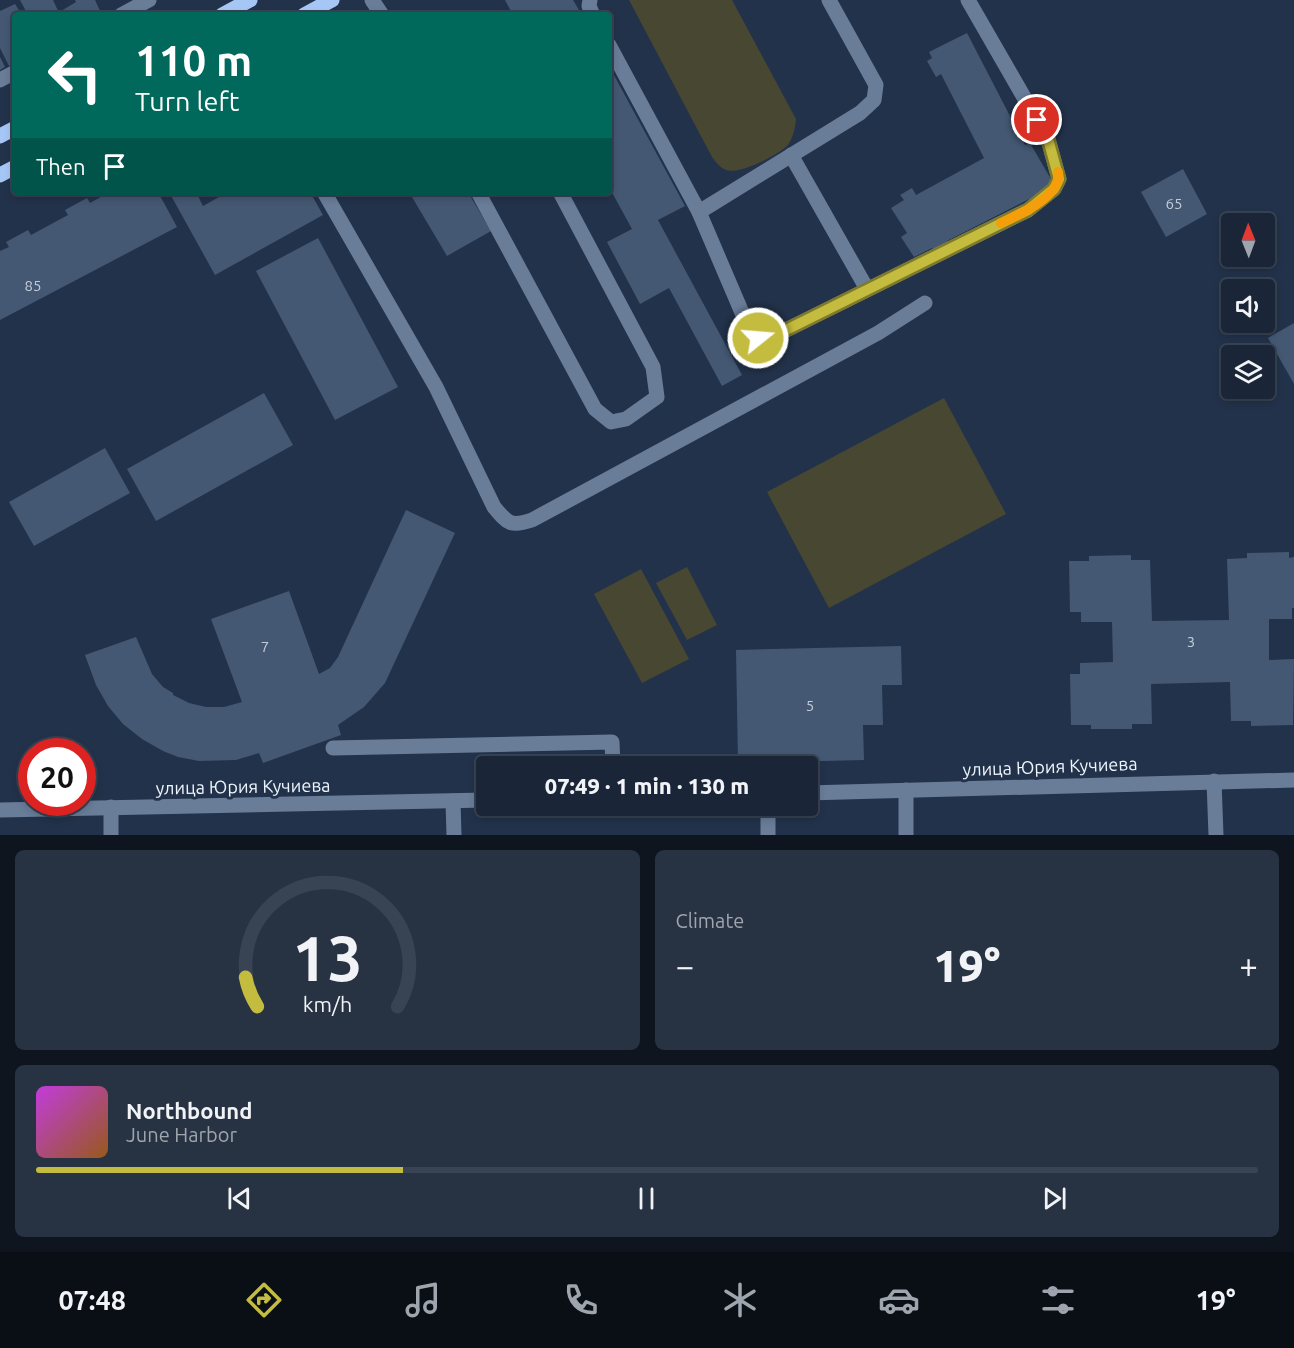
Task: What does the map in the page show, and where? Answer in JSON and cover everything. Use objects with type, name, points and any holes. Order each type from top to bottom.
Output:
[{"type":"main road","points":[[228,12],[250,0]]},
{"type":"main road","points":[[310,12],[332,0]]},
{"type":"street","points":[[128,8],[149,0]]},
{"type":"street","points":[[699,212],[860,113],[874,100],[876,85],[829,0]]},
{"type":"street","points":[[612,51],[699,212],[748,328],[758,338],[774,336],[1028,210],[1054,189],[1059,179],[1048,139],[968,0]]},
{"type":"street","points":[[791,155],[867,289]]},
{"type":"street","points":[[326,195],[436,387],[494,507],[506,522],[518,525],[543,514],[878,333],[925,303]]},
{"type":"street","points":[[480,195],[595,409],[611,422],[626,419],[657,397],[653,367],[562,195]]},
{"type":"street","points":[[333,748],[612,742],[613,756]]},
{"type":"street","name":"улица Юрия Кучиева","points":[[818,793],[1294,780]]},
{"type":"street","points":[[1214,781],[1216,835]]},
{"type":"street","points":[[906,790],[906,835]]},
{"type":"street","name":"улица Юрия Кучиева","points":[[0,810],[476,800]]},
{"type":"street","points":[[453,801],[454,835]]},
{"type":"street","points":[[111,807],[111,835]]},
{"type":"street","points":[[768,816],[768,835]]},
{"type":"green space","points":[[629,0],[732,0],[796,119],[792,137],[787,146],[775,155],[739,170],[726,170],[720,166],[712,157]]},
{"type":"green space","points":[[944,398],[1006,514],[829,608],[767,492]]},
{"type":"green space","points":[[687,567],[717,625],[687,640],[656,583]]},
{"type":"green space","points":[[641,569],[689,659],[642,683],[594,594]]},
{"type":"building","points":[[20,0],[53,0],[59,12],[26,12]]},
{"type":"building","points":[[75,0],[95,0],[101,12],[62,12],[76,2]]},
{"type":"building","points":[[505,0],[573,0],[580,12],[511,12]]},
{"type":"building","points":[[15,4],[20,12],[12,12],[12,64],[9,66],[0,48],[0,11]]},
{"type":"building","points":[[967,33],[1025,145],[1030,143],[1055,186],[947,241],[951,247],[936,254],[932,248],[914,257],[901,237],[907,233],[891,208],[904,200],[900,195],[912,188],[916,195],[984,158],[941,74],[936,77],[927,61],[932,58],[929,52]]},
{"type":"building","points":[[0,57],[5,67],[0,70]]},
{"type":"building","points":[[612,72],[685,206],[658,220],[742,375],[722,386],[669,288],[640,304],[607,242],[632,229],[612,192]]},
{"type":"building","points":[[1183,169],[1207,214],[1166,237],[1141,192]]},
{"type":"building","points":[[104,195],[160,195],[177,227],[0,320],[0,251],[9,247],[6,242],[28,230],[31,235],[68,215],[65,210],[87,198],[90,203]]},
{"type":"building","points":[[171,195],[198,195],[203,206],[223,195],[312,195],[323,215],[215,275]]},
{"type":"building","points":[[411,195],[470,195],[491,231],[447,256]]},
{"type":"building","points":[[318,238],[398,387],[335,420],[256,271]]},
{"type":"building","points":[[1294,323],[1294,384],[1275,350],[1275,345],[1272,345],[1268,338]]},
{"type":"building","points":[[264,393],[293,445],[156,521],[127,469]]},
{"type":"building","points":[[105,448],[130,493],[34,546],[9,502]]},
{"type":"building","points":[[406,510],[455,533],[385,683],[364,707],[338,725],[341,735],[263,763],[259,753],[236,760],[199,761],[178,757],[142,739],[123,724],[108,706],[96,685],[85,655],[136,637],[152,674],[173,695],[189,703],[206,707],[224,707],[242,702],[211,619],[289,591],[319,674],[330,668],[338,657]]},
{"type":"building","points":[[1289,552],[1289,558],[1294,557],[1292,619],[1269,619],[1269,660],[1294,659],[1293,725],[1251,726],[1251,721],[1231,721],[1230,682],[1151,684],[1152,724],[1132,724],[1132,729],[1091,729],[1091,725],[1071,725],[1070,674],[1080,674],[1080,663],[1113,662],[1112,622],[1081,622],[1081,612],[1070,612],[1069,561],[1089,561],[1089,556],[1131,555],[1131,560],[1150,560],[1152,621],[1229,620],[1227,559],[1247,558],[1247,553]]},
{"type":"building","points":[[901,646],[902,685],[882,685],[883,725],[863,725],[864,760],[818,761],[818,756],[738,756],[736,650]]},
{"type":"slow traffic","points":[[1001,223],[1028,210],[1054,189],[1059,179],[1058,172]]},
{"type":"route","points":[[758,338],[774,336],[1028,210],[1054,189],[1059,179],[1048,139],[1037,120]]}]
